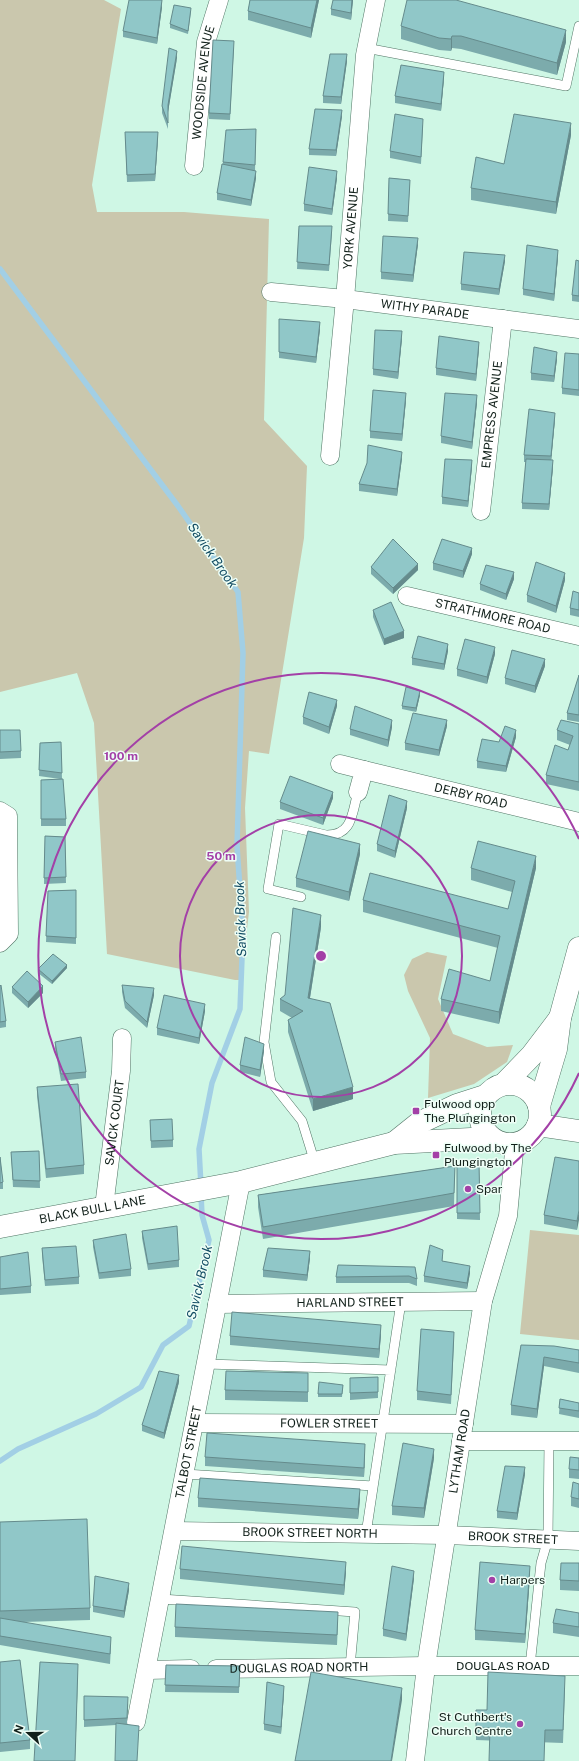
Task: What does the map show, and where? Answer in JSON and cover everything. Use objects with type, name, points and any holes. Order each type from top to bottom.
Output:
[{"type":"street","name":"WOODSIDE AVENUE","points":[[194,166],[206,42],[219,0]]},
{"type":"street","name":"YORK AVENUE","points":[[330,456],[366,48],[376,0]]},
{"type":"street","name":"WITHY PARADE","points":[[271,292],[345,299],[579,329]]},
{"type":"street","name":"EMPRESS AVENUE","points":[[481,510],[503,319]]},
{"type":"street","name":"STRATHMORE ROAD","points":[[407,596],[579,636]]},
{"type":"street","name":"DERBY ROAD","points":[[340,764],[579,822]]},
{"type":"street","points":[[358,792],[364,770]]},
{"type":"street","points":[[0,943],[9,934],[4,813]]},
{"type":"street","points":[[504,1084],[532,1055],[560,1018],[573,995],[579,948]]},
{"type":"street","points":[[485,1096],[480,1107],[480,1118],[483,1129],[490,1138],[500,1143],[511,1144],[523,1142],[532,1134],[556,1049],[560,1018]]},
{"type":"street","name":"SAVICK COURT","points":[[104,1207],[121,1070],[122,1038]]},
{"type":"street","points":[[394,1143],[419,1123],[457,1105],[485,1096],[494,1088],[504,1084],[517,1084],[528,1090],[537,1100],[538,1116]]},
{"type":"street","points":[[538,1116],[579,1131]]},
{"type":"street","points":[[241,1182],[394,1143],[490,1138]]},
{"type":"street","name":"LYTHAM ROAD","points":[[414,1761],[426,1666],[483,1301],[508,1216],[514,1152],[511,1144]]},
{"type":"street","name":"BLACK BULL LANE","points":[[0,1227],[241,1182]]},
{"type":"street","name":"TALBOT STREET","points":[[136,1722],[241,1182]]},
{"type":"street","name":"HARLAND STREET","points":[[217,1304],[483,1301]]},
{"type":"street","name":"FOWLER STREET","points":[[195,1423],[383,1424],[549,1441],[579,1441]]},
{"type":"street","name":"BROOK STREET NORTH","points":[[174,1531],[447,1535]]},
{"type":"street","name":"BROOK STREET","points":[[447,1535],[579,1541]]},
{"type":"street","name":"DOUGLAS ROAD","points":[[426,1666],[579,1666]]},
{"type":"street","name":"DOUGLAS ROAD NORTH","points":[[147,1670],[426,1666]]},
{"type":"lane","points":[[366,48],[566,86],[579,26]]},
{"type":"lane","points":[[301,897],[268,889],[279,824],[326,835],[342,833],[350,821],[358,792]]},
{"type":"lane","points":[[276,937],[264,1042],[266,1055],[271,1082],[302,1122],[315,1163]]},
{"type":"lane","points":[[366,1534],[401,1302]]},
{"type":"lane","points":[[206,1364],[391,1370]]},
{"type":"lane","points":[[530,1666],[541,1563],[548,1539],[549,1441]]},
{"type":"lane","points":[[185,1474],[373,1486]]},
{"type":"lane","points":[[161,1599],[355,1612],[350,1667]]},
{"type":"shaded area","points":[[0,0],[104,0],[121,9],[92,185],[97,212],[184,212],[269,219],[264,420],[307,466],[304,538],[269,754],[249,751],[245,808],[249,912],[241,980],[107,954],[94,723],[77,673],[0,692]]},
{"type":"shaded area","points":[[427,952],[447,956],[438,999],[453,1034],[487,1047],[513,1045],[507,1062],[474,1084],[428,1098],[430,1038],[408,991],[404,975],[412,959]]},
{"type":"shaded area","points":[[530,1230],[579,1235],[579,1340],[520,1334]]},
{"type":"building","points":[[129,0],[162,0],[157,38],[123,31]]},
{"type":"building","points":[[250,0],[317,0],[311,28],[248,11]]},
{"type":"building","points":[[333,0],[352,0],[351,13],[331,9]]},
{"type":"building","points":[[407,0],[456,0],[566,30],[557,63],[461,36],[452,36],[451,39],[439,38],[401,26]]},
{"type":"building","points":[[174,5],[191,8],[188,31],[170,24]]},
{"type":"building","points":[[213,40],[234,41],[230,114],[209,113]]},
{"type":"building","points":[[169,48],[177,51],[168,105],[168,123],[162,106]]},
{"type":"building","points":[[330,54],[347,54],[341,97],[323,96]]},
{"type":"building","points":[[401,65],[444,72],[441,104],[395,96]]},
{"type":"building","points":[[315,109],[342,110],[336,150],[309,149]]},
{"type":"building","points":[[395,114],[423,119],[421,157],[390,151]]},
{"type":"building","points":[[514,114],[571,123],[556,202],[471,188],[476,157],[504,164]]},
{"type":"building","points":[[256,129],[255,165],[223,162],[226,130]]},
{"type":"building","points":[[125,132],[158,132],[155,174],[127,175]]},
{"type":"building","points":[[222,164],[256,171],[251,200],[217,193]]},
{"type":"building","points":[[309,167],[337,171],[332,209],[304,204]]},
{"type":"building","points":[[389,178],[410,180],[408,216],[388,214]]},
{"type":"building","points":[[299,226],[332,226],[329,265],[297,262]]},
{"type":"building","points":[[383,236],[418,238],[413,275],[381,272]]},
{"type":"building","points":[[527,245],[558,250],[554,294],[523,289]]},
{"type":"building","points":[[464,252],[505,255],[499,289],[461,284]]},
{"type":"building","points":[[576,260],[579,261],[579,296],[572,295]]},
{"type":"building","points":[[279,319],[320,322],[316,357],[279,352]]},
{"type":"building","points":[[375,330],[402,331],[398,372],[373,369]]},
{"type":"building","points":[[439,336],[479,342],[476,374],[436,368]]},
{"type":"building","points":[[534,347],[557,352],[554,376],[531,373]]},
{"type":"building","points":[[565,353],[579,354],[579,390],[562,388]]},
{"type":"building","points":[[373,390],[406,393],[402,434],[370,431]]},
{"type":"building","points":[[445,393],[477,395],[472,442],[441,436]]},
{"type":"building","points":[[529,409],[555,413],[551,456],[524,455]]},
{"type":"building","points":[[368,445],[402,452],[397,489],[359,484],[367,463]]},
{"type":"building","points":[[445,459],[472,460],[468,501],[442,497]]},
{"type":"building","points":[[526,459],[553,460],[549,504],[522,503]]},
{"type":"building","points":[[393,539],[418,564],[393,588],[371,567]]},
{"type":"building","points":[[442,539],[472,548],[463,571],[433,563]]},
{"type":"building","points":[[536,562],[565,573],[556,606],[527,595]]},
{"type":"building","points":[[486,565],[514,572],[506,594],[480,584]]},
{"type":"building","points":[[573,591],[579,593],[579,610],[570,608]]},
{"type":"building","points":[[391,602],[404,631],[384,639],[373,610]]},
{"type":"building","points":[[418,636],[448,644],[444,664],[412,658]]},
{"type":"building","points":[[465,639],[495,647],[487,677],[457,669]]},
{"type":"building","points":[[512,650],[545,659],[535,686],[505,678]]},
{"type":"building","points":[[579,675],[579,715],[567,713]]},
{"type":"building","points":[[406,687],[420,691],[416,708],[402,706]]},
{"type":"building","points":[[309,692],[337,700],[329,727],[303,717]]},
{"type":"building","points":[[355,706],[392,720],[388,740],[350,729]]},
{"type":"building","points":[[413,713],[447,720],[439,750],[405,743]]},
{"type":"building","points":[[561,720],[579,724],[579,782],[546,775],[555,745],[568,750],[573,736],[557,730]]},
{"type":"building","points":[[505,726],[516,730],[506,766],[477,761],[482,739],[499,742]]},
{"type":"building","points":[[0,730],[20,730],[21,751],[0,752]]},
{"type":"building","points":[[61,742],[62,773],[39,770],[40,743]]},
{"type":"building","points":[[290,776],[333,792],[323,818],[280,802]]},
{"type":"building","points":[[63,779],[66,819],[41,819],[41,780]]},
{"type":"building","points":[[389,795],[407,801],[395,851],[377,844]]},
{"type":"building","points":[[308,831],[360,844],[349,892],[296,878]]},
{"type":"building","points":[[45,836],[65,837],[66,877],[44,878]]},
{"type":"building","points":[[478,841],[536,856],[499,1012],[441,999],[449,969],[490,981],[500,936],[363,900],[370,873],[508,909],[515,881],[471,868]]},
{"type":"building","points":[[76,890],[76,938],[46,936],[48,891]]},
{"type":"building","points":[[293,908],[321,915],[308,998],[330,1003],[353,1087],[313,1099],[288,1020],[303,1011],[280,999],[285,995]]},
{"type":"building","points":[[53,954],[67,965],[52,981],[38,969]]},
{"type":"building","points":[[27,971],[43,986],[28,1002],[12,987]]},
{"type":"building","points":[[1,985],[6,1021],[0,1022],[0,986]]},
{"type":"building","points":[[122,985],[154,988],[147,1022],[125,1001]]},
{"type":"building","points":[[164,995],[205,1004],[199,1038],[157,1028]]},
{"type":"building","points":[[81,1037],[86,1072],[61,1074],[55,1042]]},
{"type":"building","points":[[245,1037],[264,1044],[260,1070],[240,1065]]},
{"type":"building","points":[[78,1084],[84,1165],[46,1169],[37,1087]]},
{"type":"building","points":[[172,1119],[173,1140],[151,1141],[150,1120]]},
{"type":"building","points":[[39,1151],[40,1181],[13,1180],[11,1152]]},
{"type":"building","points":[[0,1157],[3,1182],[0,1183]]},
{"type":"building","points":[[555,1157],[579,1161],[579,1210],[577,1221],[544,1215]]},
{"type":"building","name":"Spar","points":[[457,1163],[479,1163],[480,1213],[457,1213]]},
{"type":"building","points":[[455,1166],[454,1193],[263,1227],[258,1195]]},
{"type":"building","points":[[177,1226],[179,1260],[148,1264],[142,1231]]},
{"type":"building","points":[[126,1234],[131,1269],[99,1273],[93,1240]]},
{"type":"building","points":[[430,1245],[443,1250],[442,1261],[470,1266],[467,1283],[424,1276]]},
{"type":"building","points":[[76,1246],[79,1277],[45,1280],[42,1248]]},
{"type":"building","points":[[268,1248],[310,1251],[307,1275],[263,1270]]},
{"type":"building","points":[[28,1252],[31,1286],[0,1289],[0,1257]]},
{"type":"building","points":[[338,1265],[415,1267],[417,1279],[409,1276],[336,1277]]},
{"type":"building","points":[[232,1312],[381,1325],[379,1349],[230,1336]]},
{"type":"building","points":[[421,1329],[454,1332],[451,1395],[417,1391]]},
{"type":"building","points":[[521,1345],[554,1346],[579,1350],[579,1363],[544,1357],[537,1409],[511,1405]]},
{"type":"building","points":[[159,1371],[179,1375],[164,1433],[142,1425]]},
{"type":"building","points":[[226,1371],[308,1373],[308,1392],[225,1390]]},
{"type":"building","points":[[378,1377],[378,1392],[350,1393],[350,1378]]},
{"type":"building","points":[[319,1382],[343,1385],[342,1394],[318,1394]]},
{"type":"building","points":[[560,1399],[579,1403],[579,1411],[559,1408]]},
{"type":"building","points":[[207,1433],[365,1444],[364,1468],[205,1457]]},
{"type":"building","points":[[403,1443],[434,1449],[424,1508],[392,1506]]},
{"type":"building","points":[[570,1457],[579,1458],[579,1470],[569,1469]]},
{"type":"building","points":[[505,1466],[525,1467],[517,1513],[497,1511]]},
{"type":"building","points":[[200,1478],[360,1489],[358,1509],[198,1498]]},
{"type":"building","points":[[573,1482],[579,1484],[579,1499],[571,1497]]},
{"type":"building","points":[[87,1519],[90,1608],[0,1611],[0,1522]]},
{"type":"building","points":[[182,1546],[346,1562],[344,1585],[180,1569]]},
{"type":"building","points":[[480,1562],[530,1566],[525,1634],[475,1630]]},
{"type":"building","points":[[561,1563],[579,1563],[579,1581],[560,1580]]},
{"type":"building","points":[[392,1566],[414,1571],[406,1634],[383,1629]]},
{"type":"building","points":[[95,1576],[129,1583],[124,1611],[93,1606]]},
{"type":"building","points":[[176,1604],[338,1612],[337,1635],[175,1627]]},
{"type":"building","points":[[556,1609],[579,1613],[579,1627],[553,1623]]},
{"type":"building","points":[[0,1618],[111,1637],[110,1654],[0,1636]]},
{"type":"building","points":[[20,1660],[30,1740],[0,1743],[0,1662]]},
{"type":"building","points":[[40,1662],[78,1664],[75,1761],[34,1761]]},
{"type":"building","points":[[166,1665],[240,1666],[239,1687],[165,1685]]},
{"type":"building","points":[[311,1672],[402,1688],[391,1761],[295,1761]]},
{"type":"building","name":"St Cuthbert's Church Centre","points":[[488,1672],[565,1676],[563,1730],[545,1730],[544,1761],[489,1761],[490,1728],[476,1728],[476,1710],[487,1710]]},
{"type":"building","points":[[267,1682],[284,1686],[281,1727],[264,1724]]},
{"type":"building","points":[[84,1696],[128,1697],[127,1718],[84,1720]]},
{"type":"building","points":[[116,1723],[139,1726],[137,1761],[115,1761]]},
{"type":"waterway","name":"Savick Brook","points":[[0,269],[178,506],[238,592],[243,653],[237,846],[243,933],[240,1009],[212,1083],[199,1149],[201,1186]]},
{"type":"waterway","name":"Savick Brook","points":[[0,1461],[18,1449],[96,1414],[141,1387],[163,1345],[189,1326],[209,1240],[202,1215],[201,1195]]},
{"type":"place","name":"Fulwood opp The Plungington","points":[[416,1111]]},
{"type":"place","name":"Fulwood by The Plungington","points":[[436,1155]]},
{"type":"place","name":"Spar","points":[[468,1189]]},
{"type":"place","name":"Harpers","points":[[492,1580]]},
{"type":"place","name":"St Cuthbert's Church Centre","points":[[520,1724]]}]
